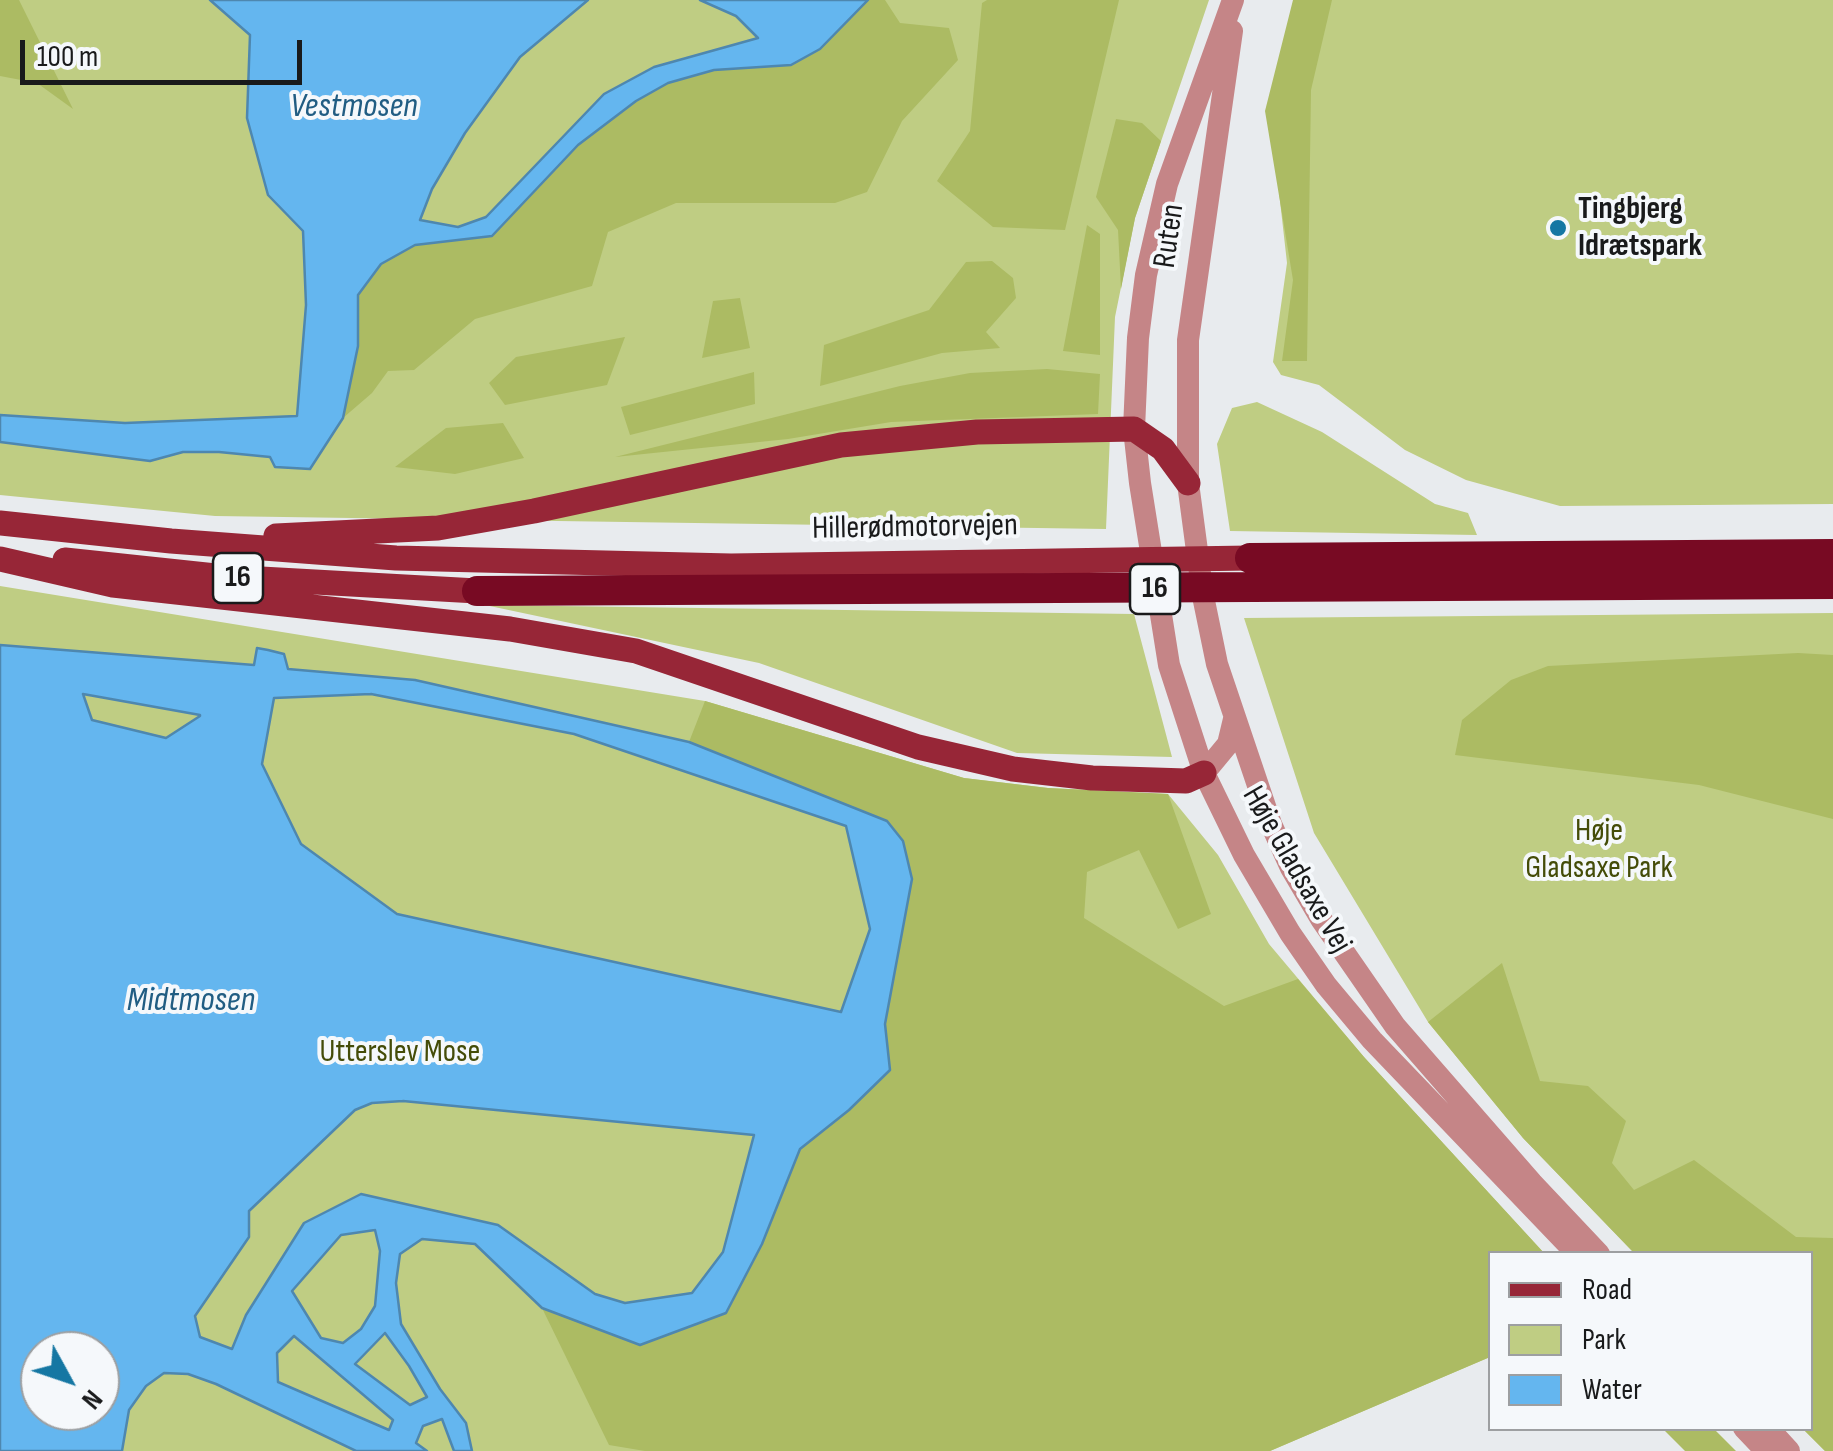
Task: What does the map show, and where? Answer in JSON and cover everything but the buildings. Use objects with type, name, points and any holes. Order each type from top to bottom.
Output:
[{"type":"highway","name":"Hillerødmotorvejen","points":[[1250,558],[1833,554]]},
{"type":"highway","name":"Hillerødmotorvejen","points":[[476,591],[1833,584]]},
{"type":"main road","points":[[171,541],[438,528],[841,445],[977,432],[1134,429],[1163,450],[1188,483]]},
{"type":"main road","name":"Hillerødmotorvejen","points":[[0,523],[396,558],[731,566],[1250,558]]},
{"type":"main road","points":[[0,556],[113,585],[510,629],[636,651],[918,747],[1013,769],[1092,778],[1186,782],[1204,774]]},
{"type":"main road","name":"Hillerødmotorvejen","points":[[0,556],[225,577],[476,591]]},
{"type":"street","name":"Ruten","points":[[1134,429],[1138,338],[1146,275],[1167,184],[1235,0]]},
{"type":"street","name":"Ruten","points":[[1188,483],[1188,340],[1235,0]]},
{"type":"street","name":"Høje Gladsaxe Vej","points":[[1134,429],[1169,665],[1204,774],[1244,855],[1290,934],[1326,985],[1372,1040],[1574,1251]]},
{"type":"street","name":"Høje Gladsaxe Vej","points":[[1188,483],[1217,664],[1271,824],[1291,868],[1320,919],[1396,1026],[1456,1098],[1597,1251]]},
{"type":"street","points":[[1204,774],[1228,744],[1234,719]]},
{"type":"street","points":[[1747,1431],[1766,1451]]},
{"type":"street","points":[[1771,1431],[1789,1451]]},
{"type":"green space","points":[[0,0],[1209,0],[1135,218],[1115,317],[1106,529],[215,516],[0,495]]},
{"type":"green space","points":[[0,0],[19,0],[73,109],[37,83],[0,76]]},
{"type":"green space","points":[[868,0],[885,0],[900,23],[949,28],[958,60],[902,121],[867,192],[835,203],[676,203],[608,232],[592,286],[475,319],[414,370],[388,371],[372,393],[343,418],[358,346],[358,295],[381,264],[415,245],[493,236],[578,145],[636,101],[668,83],[714,70],[791,65],[820,49]]},
{"type":"green space","points":[[1119,0],[1065,230],[993,227],[937,181],[970,131],[982,3]]},
{"type":"green space","points":[[1293,0],[1332,0],[1311,90],[1307,361],[1282,361],[1293,280],[1265,111]]},
{"type":"green space","name":"Tingbjerg Idrætspark","points":[[1324,0],[1833,0],[1833,504],[1560,506],[1466,480],[1405,450],[1319,385],[1281,375],[1273,362],[1287,263],[1279,192]]},
{"type":"green space","points":[[1116,119],[1142,123],[1161,141],[1135,218],[1121,289],[1118,230],[1096,197]]},
{"type":"green space","points":[[1087,225],[1100,234],[1100,355],[1063,351]]},
{"type":"green space","points":[[992,261],[1013,278],[1016,298],[986,332],[1000,348],[942,353],[820,386],[824,345],[929,310],[966,262]]},
{"type":"green space","points":[[740,298],[750,348],[702,358],[713,301]]},
{"type":"green space","points":[[625,337],[607,385],[505,405],[489,383],[516,357]]},
{"type":"green space","points":[[1047,369],[1100,374],[1098,414],[891,422],[788,439],[615,457],[900,386],[970,373]]},
{"type":"green space","points":[[754,372],[755,404],[630,435],[621,407]]},
{"type":"green space","points":[[1257,402],[1322,432],[1435,504],[1468,513],[1477,535],[1230,531],[1217,444],[1232,408]]},
{"type":"green space","points":[[503,423],[524,458],[455,474],[395,467],[446,428]]},
{"type":"green space","name":"Utterslev Mose","points":[[0,586],[705,701],[964,778],[1048,788],[1168,794],[1218,855],[1269,944],[1364,1057],[1542,1251],[1488,1251],[1488,1358],[1270,1451],[0,1451]]},
{"type":"green space","points":[[485,605],[1134,614],[1172,757],[1017,753],[759,663]]},
{"type":"green space","name":"Høje Gladsaxe Park","points":[[1833,613],[1833,1451],[1825,1451],[1805,1431],[1813,1431],[1813,1251],[1632,1251],[1523,1138],[1428,1022],[1314,833],[1244,618]]},
{"type":"green space","points":[[1798,653],[1833,655],[1833,819],[1699,785],[1455,755],[1462,720],[1511,680],[1548,666]]},
{"type":"green space","points":[[705,701],[964,778],[1048,788],[1168,794],[1211,914],[1178,929],[1139,850],[1087,872],[1084,918],[1224,1006],[1298,979],[1542,1251],[1488,1251],[1488,1358],[1270,1451],[645,1451],[609,1445],[542,1308],[640,1345],[726,1313],[762,1244],[800,1149],[849,1110],[889,1070],[885,1024],[912,879],[887,821],[689,742]]},
{"type":"green space","points":[[1502,963],[1540,1081],[1588,1086],[1626,1121],[1612,1163],[1634,1190],[1694,1160],[1796,1237],[1833,1238],[1833,1451],[1825,1451],[1805,1431],[1813,1431],[1813,1251],[1632,1251],[1523,1138],[1428,1022]]},
{"type":"green space","points":[[1665,1431],[1716,1431],[1736,1451],[1685,1451]]},
{"type":"water","name":"Vestmosen","points":[[210,0],[588,0],[520,57],[465,133],[432,189],[420,220],[458,227],[486,217],[604,94],[654,67],[758,38],[736,16],[700,0],[868,0],[820,49],[791,65],[714,70],[668,83],[636,101],[578,145],[492,236],[415,245],[381,264],[358,295],[358,346],[343,418],[310,469],[275,467],[270,457],[219,452],[183,452],[150,461],[0,442],[0,415],[125,423],[297,416],[306,305],[303,231],[268,195],[247,118],[250,35]]},
{"type":"water","name":"Midtmosen","points":[[0,645],[254,665],[257,648],[284,654],[288,669],[415,680],[689,742],[887,821],[903,841],[912,879],[885,1024],[890,1070],[849,1110],[800,1149],[762,1244],[726,1313],[640,1345],[542,1308],[475,1244],[422,1239],[400,1254],[396,1283],[401,1324],[440,1389],[466,1423],[472,1451],[454,1451],[442,1419],[423,1426],[416,1443],[427,1451],[356,1451],[216,1384],[188,1374],[164,1373],[146,1386],[129,1410],[122,1451],[0,1451]],"holes":[[[83,694],[200,715],[200,716],[166,738],[92,720]],[[371,694],[574,734],[846,826],[870,929],[841,1012],[397,914],[301,844],[262,764],[274,698]],[[403,1101],[754,1135],[723,1252],[692,1293],[625,1303],[595,1294],[498,1225],[361,1194],[304,1223],[246,1315],[232,1349],[200,1337],[195,1316],[249,1237],[249,1211],[355,1110],[372,1103]],[[375,1230],[380,1251],[375,1306],[361,1329],[343,1343],[321,1338],[292,1291],[341,1235]],[[385,1333],[427,1397],[410,1405],[355,1364]],[[294,1336],[393,1420],[389,1430],[278,1382],[277,1353]]]},
{"type":"place","name":"Tingbjerg Idrætspark","points":[[1558,228]]}]
